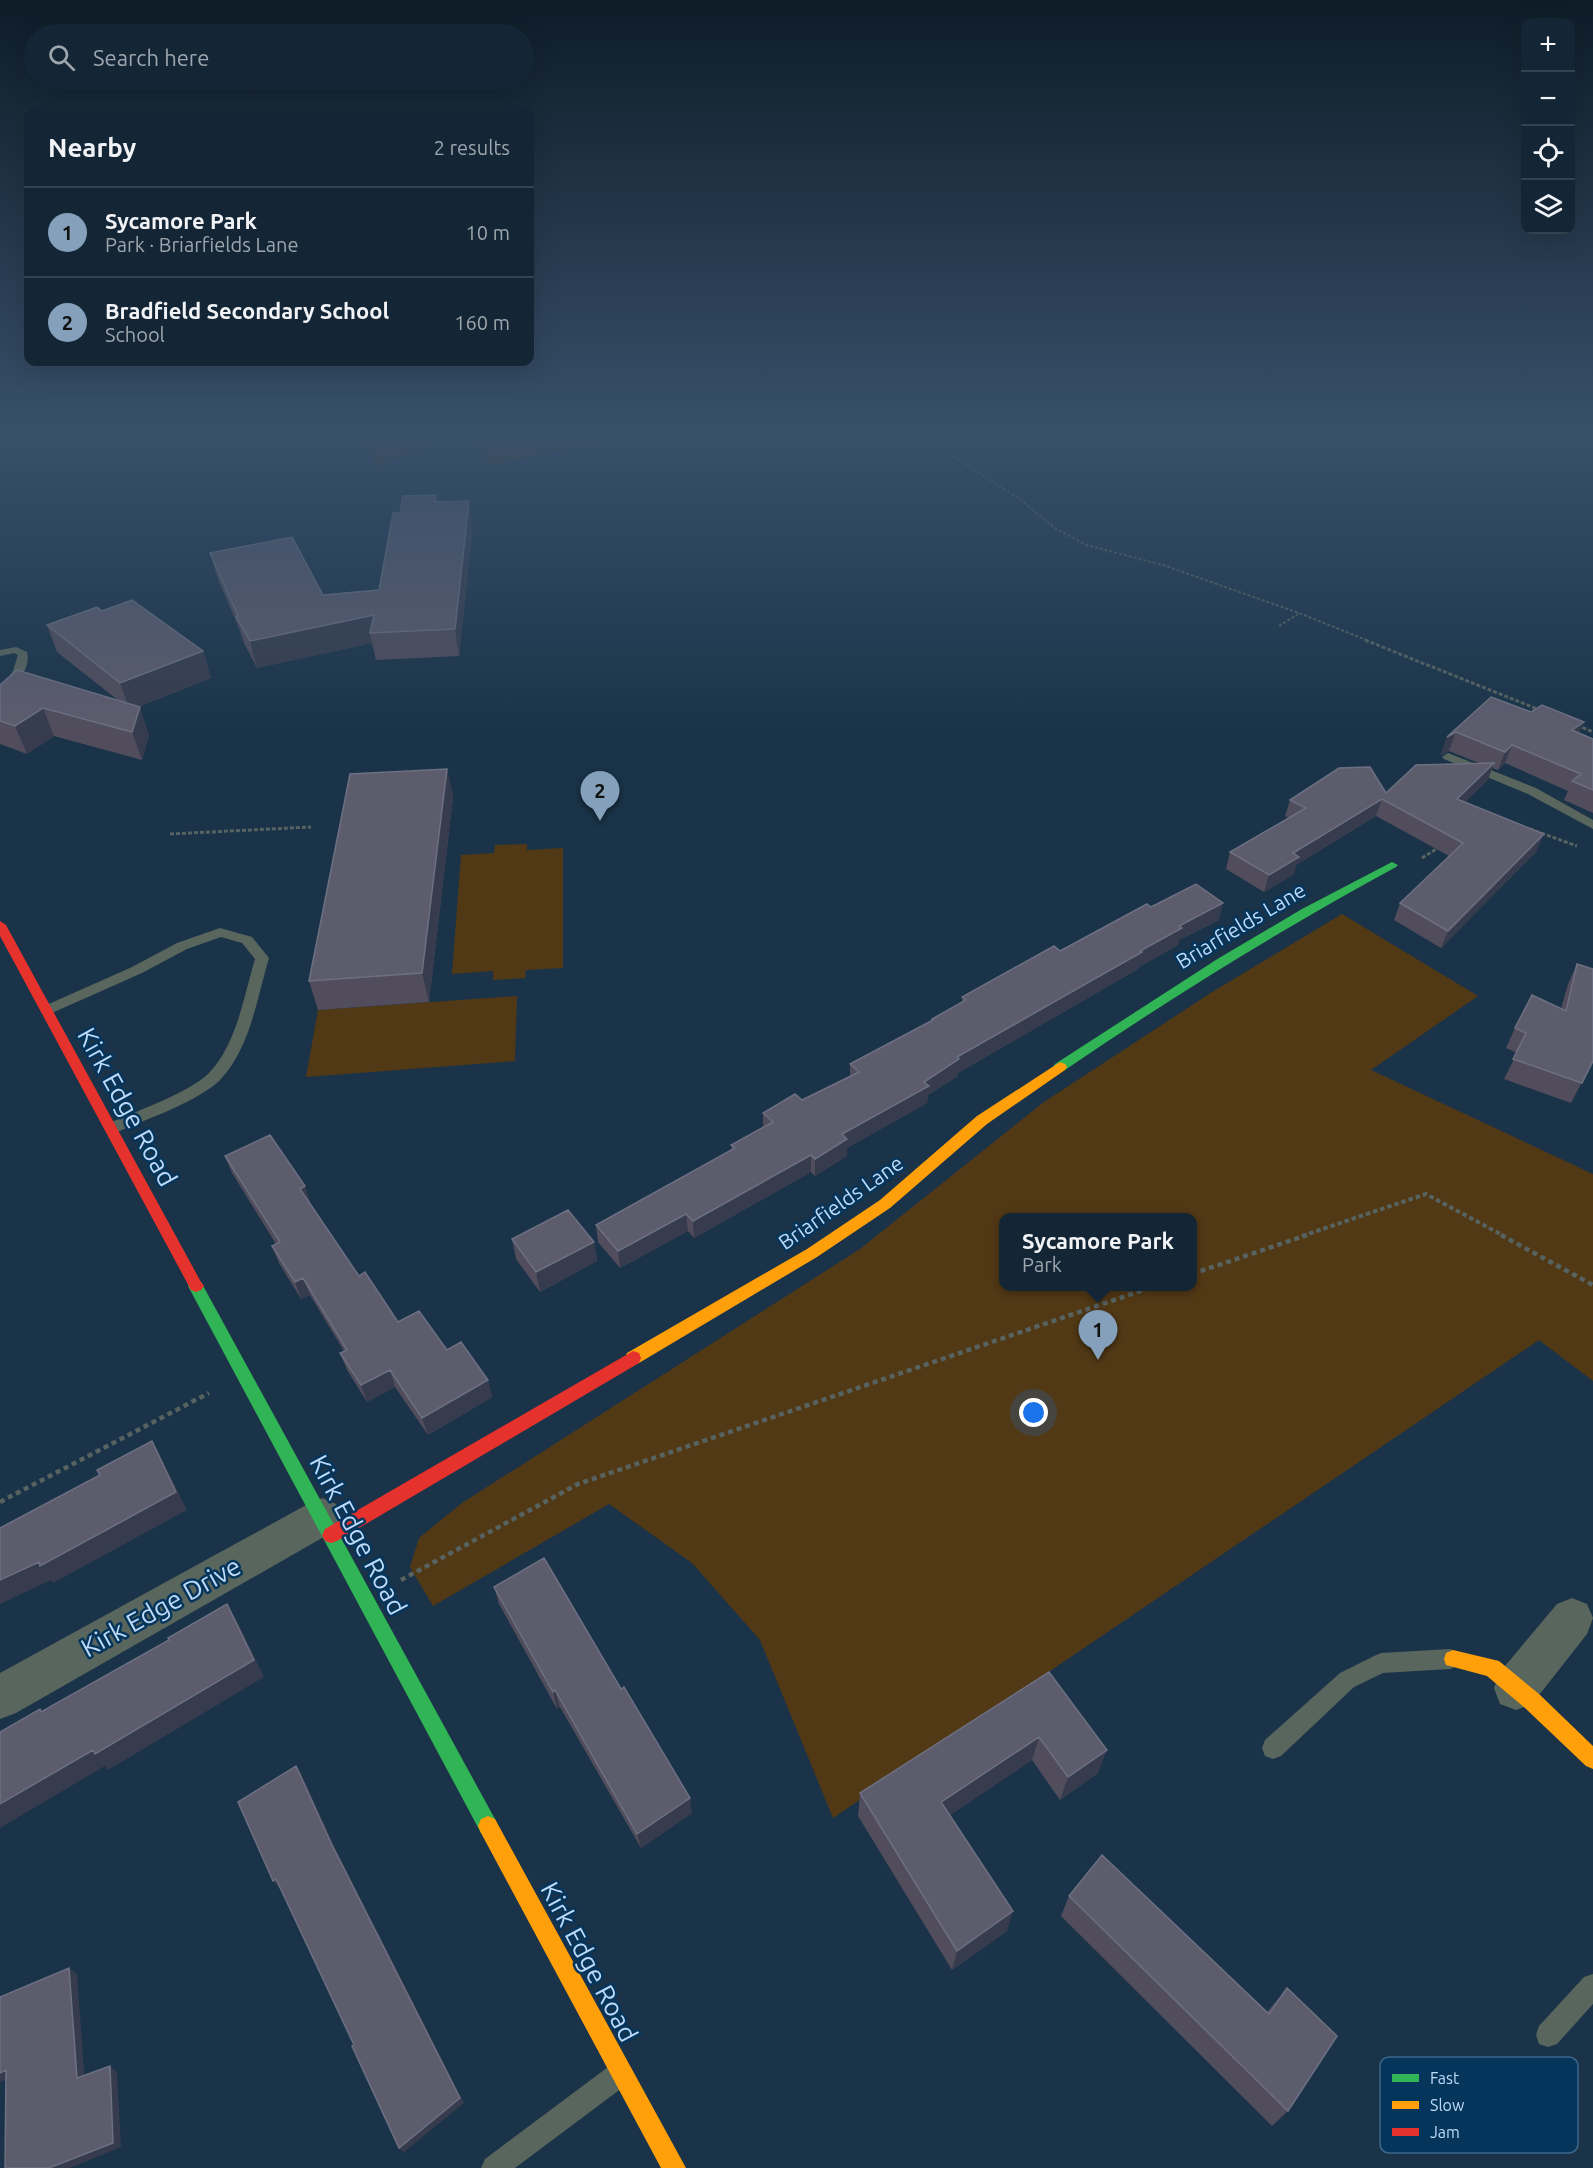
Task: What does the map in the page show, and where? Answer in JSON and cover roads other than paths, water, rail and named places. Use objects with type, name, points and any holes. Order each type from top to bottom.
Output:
[{"type":"street","name":"Briarfields Lane","points":[[326,1526],[812,1253],[885,1204],[982,1120],[1129,1020],[1321,902],[1392,865]]},
{"type":"street","name":"Kirk Edge Road","points":[[0,925],[674,2168]]},
{"type":"street","name":"Kirk Edge Drive","points":[[0,1697],[326,1526]]},
{"type":"street","points":[[1516,1688],[1572,1619]]},
{"type":"street","points":[[1454,1659],[1492,1668],[1593,1759]]},
{"type":"lane","points":[[0,653],[16,650],[23,654],[23,660],[17,673],[1,697]]},
{"type":"lane","points":[[1448,757],[1533,791],[1593,825]]},
{"type":"lane","points":[[47,1010],[137,970],[182,945],[220,932],[247,940],[262,958],[236,1045],[214,1077],[179,1099],[112,1128]]},
{"type":"lane","points":[[1273,1748],[1347,1680],[1381,1663],[1454,1659]]},
{"type":"lane","points":[[1548,2035],[1593,1986]]},
{"type":"lane","points":[[494,2168],[622,2073]]},
{"type":"place","name":"Bradfield Secondary School","points":[[600,821]]},
{"type":"place","name":"Sycamore Park","points":[[1098,1360]]}]
